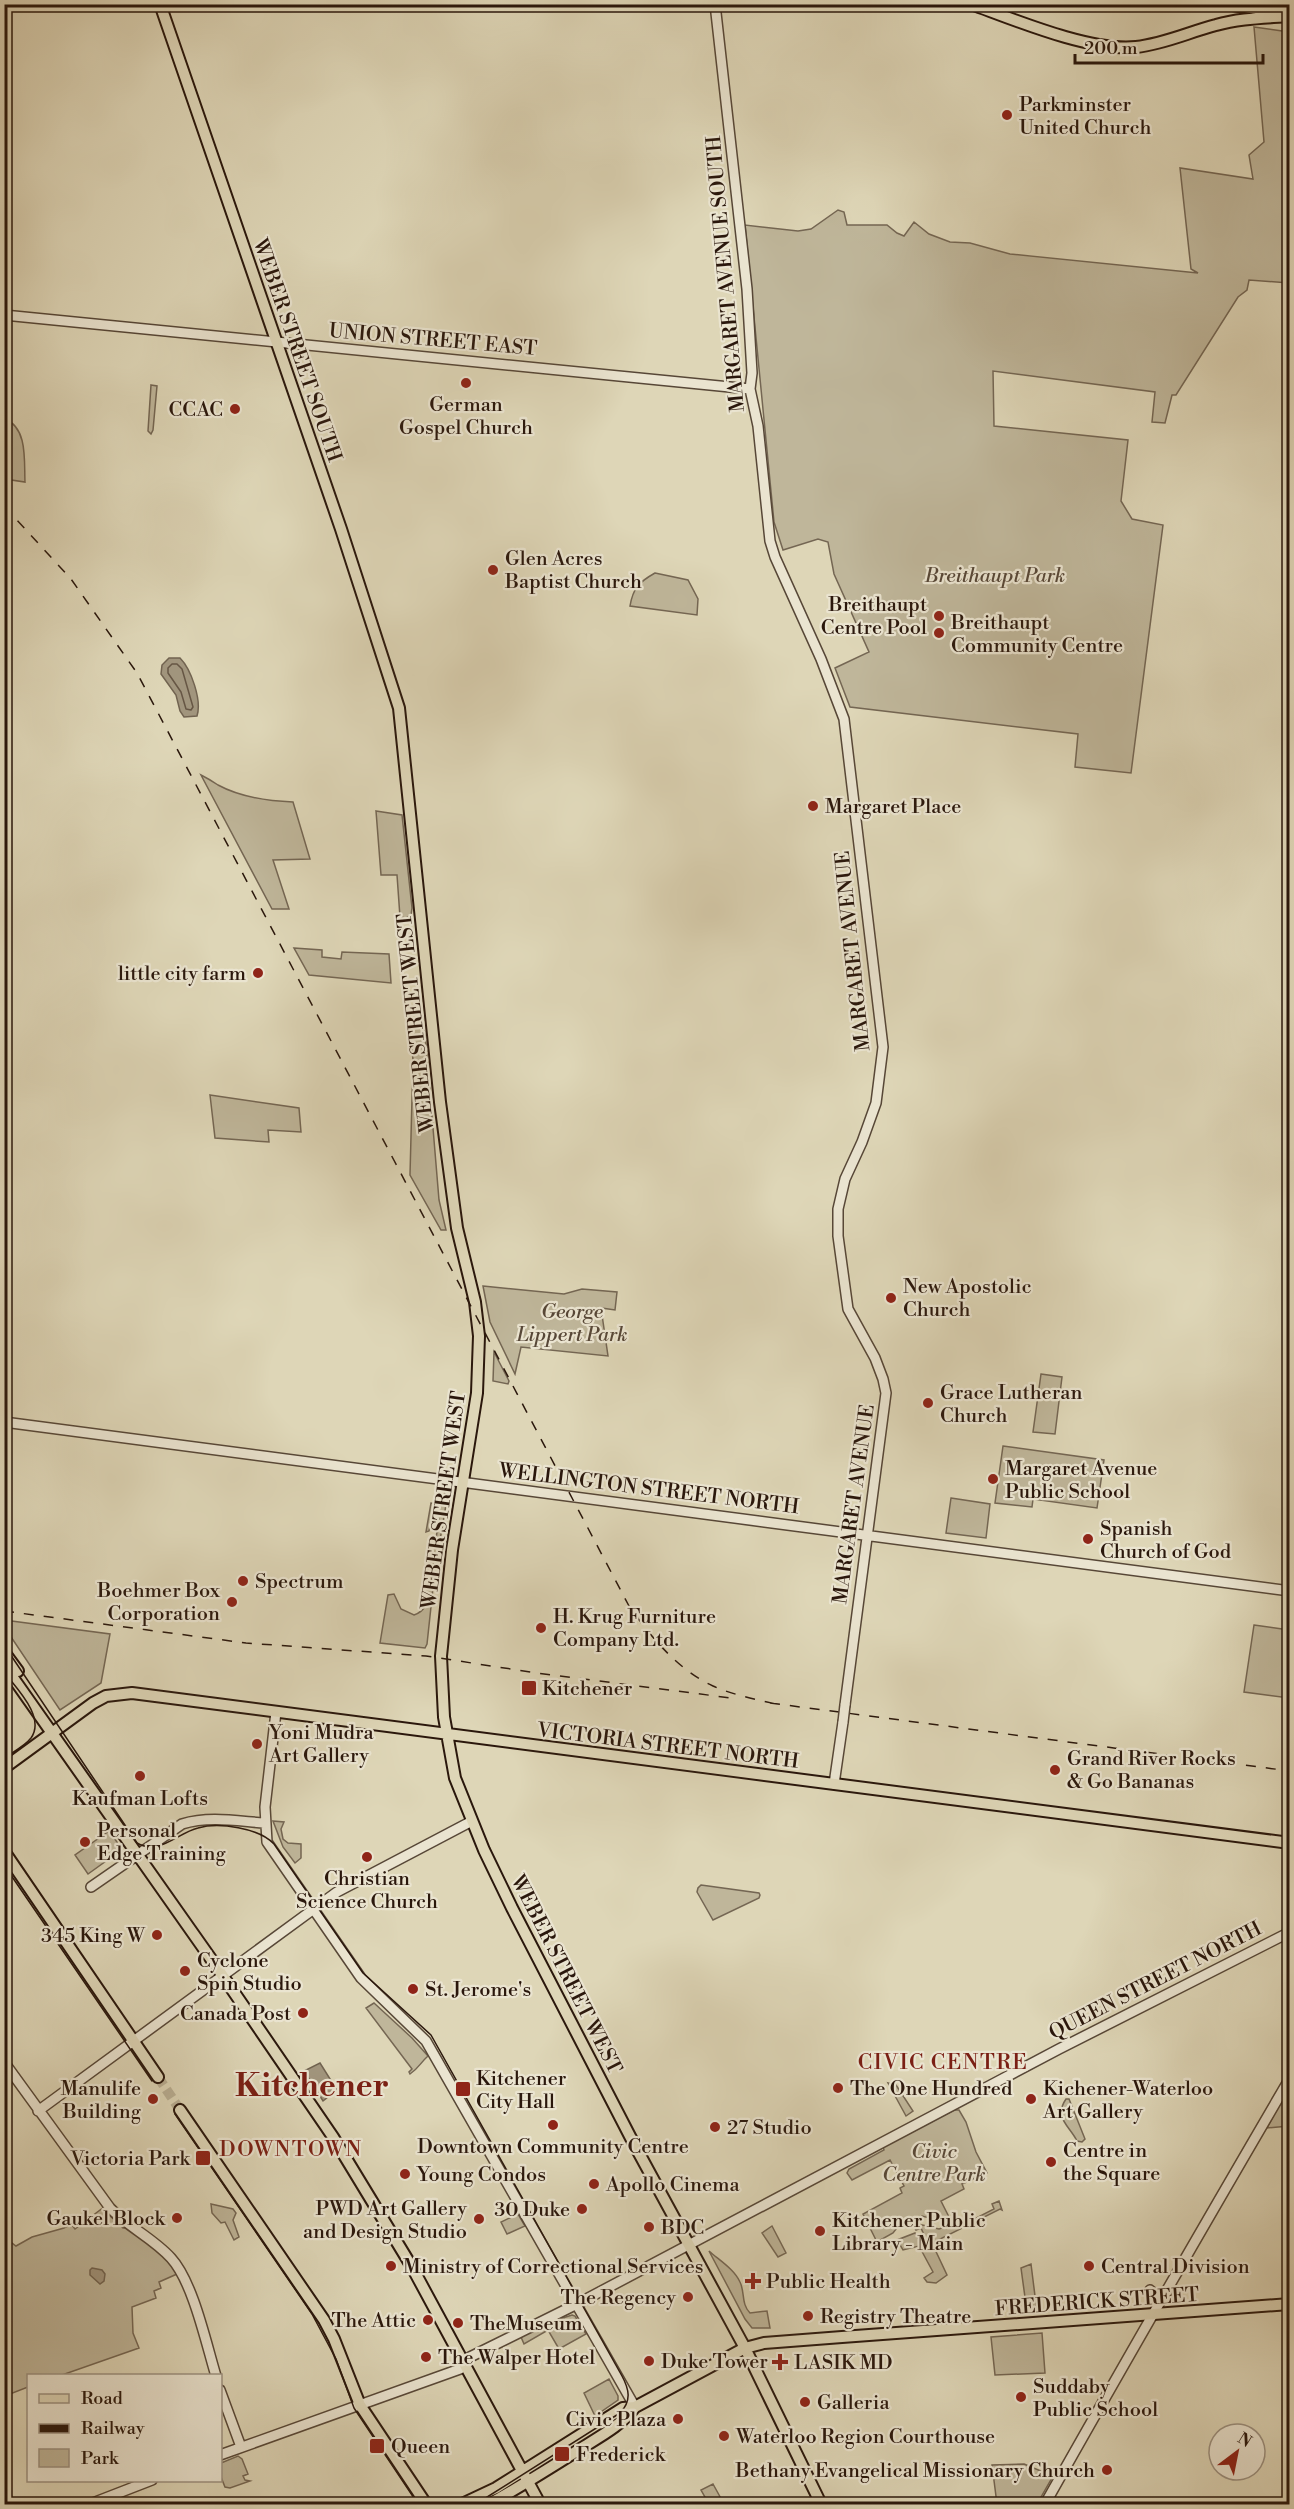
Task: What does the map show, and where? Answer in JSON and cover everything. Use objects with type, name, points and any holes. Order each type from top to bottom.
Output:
[{"type":"main road","name":"WEBER STREET SOUTH","points":[[160,4],[277,342],[396,693],[399,708]]},
{"type":"main road","points":[[972,4],[1071,38],[1118,47],[1163,42],[1218,24],[1290,15]]},
{"type":"main road","points":[[1226,4],[1290,15]]},
{"type":"main road","name":"WEBER STREET WEST","points":[[399,708],[442,1125],[456,1228],[475,1302],[479,1336],[477,1393],[453,1550],[441,1656],[446,1734],[455,1778],[504,1893],[548,1980],[745,2348],[821,2505]]},
{"type":"main road","points":[[4,1652],[48,1716],[52,1731]]},
{"type":"main road","points":[[4,1665],[223,1976],[333,2137],[412,2267],[466,2363],[540,2505]]},
{"type":"main road","name":"VICTORIA STREET NORTH","points":[[4,1768],[93,1702],[118,1694],[132,1693],[1290,1843]]},
{"type":"main road","points":[[4,1851],[135,2040],[158,2077]]},
{"type":"main road","points":[[180,2110],[324,2320],[334,2338],[360,2405],[426,2505]]},
{"type":"main road","name":"FREDERICK STREET","points":[[462,2505],[496,2488],[597,2423],[625,2408],[635,2407],[745,2348],[764,2343],[1290,2304]]},
{"type":"main road","name":"FREDERICK STREET","points":[[489,2505],[602,2436],[628,2416],[635,2407]]},
{"type":"street","name":"MARGARET AVENUE SOUTH","points":[[715,4],[747,289],[752,373],[750,389],[758,426],[770,541]]},
{"type":"street","name":"UNION STREET EAST","points":[[4,315],[488,361],[750,389]]},
{"type":"street","name":"MARGARET AVENUE","points":[[770,541],[844,719],[882,1047],[876,1103],[845,1179],[838,1209],[848,1309],[875,1358],[884,1379],[886,1393],[834,1784]]},
{"type":"street","name":"WELLINGTON STREET NORTH","points":[[4,1422],[1290,1591]]},
{"type":"street","points":[[276,1712],[264,1823],[267,1842],[361,1978],[426,2041],[635,2407]]},
{"type":"street","points":[[91,1887],[172,1829],[196,1820],[264,1823]]},
{"type":"street","points":[[38,2111],[314,1909],[362,1877],[472,1821]]},
{"type":"street","name":"QUEEN STREET NORTH","points":[[222,2454],[460,2369],[471,2357],[575,2305],[895,2134],[1290,1932]]},
{"type":"street","points":[[4,2062],[110,2208],[124,2223],[164,2251],[176,2264],[185,2282],[215,2374]]},
{"type":"street","points":[[1045,2505],[1151,2316],[1290,2078]]},
{"type":"street","points":[[1150,2290],[1156,2295],[1167,2292]]},
{"type":"street","points":[[222,2395],[241,2447]]},
{"type":"street","points":[[90,2505],[149,2482]]},
{"type":"street","points":[[4,2491],[9,2505]]},
{"type":"green space","name":"Breithaupt Park","points":[[1254,27],[1289,32],[1289,283],[1249,280],[1247,290],[1238,297],[1176,395],[1172,395],[1165,423],[1152,422],[1155,392],[993,371],[994,426],[1128,440],[1121,501],[1132,519],[1163,525],[1131,773],[1075,767],[1078,734],[850,707],[835,668],[869,652],[834,574],[828,542],[818,539],[783,550],[774,522],[745,225],[798,231],[811,229],[838,210],[844,212],[847,225],[887,225],[904,236],[914,222],[929,234],[950,242],[970,243],[1010,254],[1198,273],[1191,269],[1180,168],[1253,179],[1249,155],[1264,142]]},
{"type":"green space","points":[[151,385],[157,386],[151,434],[148,431]]},
{"type":"green space","points":[[5,419],[12,423],[21,437],[25,482],[5,479]]},
{"type":"green space","points":[[655,573],[688,580],[698,599],[697,615],[630,606],[638,586]]},
{"type":"green space","points":[[201,775],[218,785],[245,795],[293,802],[310,859],[273,860],[289,909],[272,909]]},
{"type":"green space","points":[[376,811],[402,815],[412,908],[411,915],[406,918],[400,917],[397,875],[381,875]]},
{"type":"green space","points":[[294,948],[322,950],[322,957],[341,959],[342,952],[389,954],[391,983],[309,975]]},
{"type":"green space","points":[[410,1026],[422,1028],[425,1032],[439,1200],[446,1230],[441,1230],[410,1175],[413,1060]]},
{"type":"green space","points":[[210,1095],[299,1108],[301,1132],[268,1130],[269,1142],[215,1138]]},
{"type":"green space","name":"George Lippert Park","points":[[483,1286],[564,1294],[582,1289],[617,1292],[615,1310],[601,1308],[608,1356],[521,1347],[515,1374],[490,1322]]},
{"type":"green space","points":[[494,1352],[509,1381],[508,1384],[493,1381]]},
{"type":"green space","points":[[1041,1374],[1062,1377],[1055,1434],[1033,1432]]},
{"type":"green space","points":[[1003,1446],[1104,1460],[1097,1508],[1033,1499],[1032,1507],[995,1503]]},
{"type":"green space","points":[[445,1487],[447,1499],[438,1552],[435,1555],[431,1584],[425,1585],[431,1545],[435,1545],[439,1519],[432,1518],[429,1531],[426,1532],[431,1503],[444,1505]]},
{"type":"green space","points":[[951,1498],[990,1504],[986,1538],[946,1533]]},
{"type":"green space","points":[[427,1587],[433,1588],[425,1648],[380,1643],[388,1595],[394,1594],[401,1609],[414,1615],[425,1606],[427,1599],[424,1591]]},
{"type":"green space","points":[[4,1620],[110,1634],[101,1683],[60,1710],[5,1628]]},
{"type":"green space","points":[[1254,1625],[1289,1630],[1289,1698],[1244,1692]]},
{"type":"green space","points":[[273,1821],[284,1822],[281,1829],[283,1839],[288,1843],[301,1844],[301,1858],[295,1863],[283,1847]]},
{"type":"green space","points":[[109,1831],[120,1851],[88,1874],[75,1855]]},
{"type":"green space","points":[[701,1885],[759,1893],[760,1895],[759,1898],[713,1920],[697,1892]]},
{"type":"green space","points":[[374,2003],[428,2056],[410,2074],[412,2069],[366,2008]]},
{"type":"green space","points":[[888,2083],[896,2085],[913,2111],[906,2116]]},
{"type":"green space","points":[[1289,2085],[1289,2126],[1267,2128]]},
{"type":"green space","points":[[1066,2099],[1069,2099],[1085,2139],[1082,2142],[1077,2141],[1062,2117],[1062,2106]]},
{"type":"green space","name":"Civic Centre Park","points":[[954,2110],[959,2110],[966,2122],[976,2152],[987,2173],[962,2184],[964,2189],[941,2201],[949,2217],[938,2220],[922,2216],[918,2224],[939,2229],[957,2223],[959,2227],[994,2209],[992,2204],[999,2201],[1002,2210],[932,2243],[947,2275],[936,2283],[927,2282],[924,2278],[933,2272],[919,2246],[903,2250],[897,2240],[915,2233],[918,2238],[924,2235],[921,2228],[916,2230],[909,2219],[900,2224],[893,2233],[877,2242],[863,2214],[902,2193],[900,2188],[904,2186],[890,2160],[852,2180],[847,2173],[849,2169],[884,2150],[883,2147]]},
{"type":"green space","points":[[211,2204],[233,2209],[236,2213],[233,2220],[239,2237],[234,2240],[225,2222],[221,2223],[212,2213]]},
{"type":"green space","name":"Victoria Park","points":[[104,2207],[105,2211],[123,2228],[128,2228],[172,2262],[177,2274],[159,2282],[161,2288],[154,2291],[156,2298],[132,2307],[133,2333],[139,2348],[65,2374],[27,2374],[27,2387],[5,2396],[4,2237],[16,2246],[32,2237],[71,2224],[75,2229]]},
{"type":"green space","points":[[518,2214],[525,2226],[507,2234],[501,2222]]},
{"type":"green space","points":[[772,2226],[786,2253],[778,2257],[762,2233]]},
{"type":"green space","points":[[709,2251],[737,2277],[745,2306],[750,2313],[767,2311],[770,2328],[752,2328]]},
{"type":"green space","points":[[1031,2264],[1037,2312],[1027,2312],[1021,2268]]},
{"type":"green space","points":[[575,2316],[586,2334],[559,2349],[548,2330],[524,2344],[521,2337],[544,2324]]},
{"type":"green space","points":[[1042,2333],[1045,2373],[995,2375],[991,2337]]},
{"type":"green space","points":[[609,2379],[618,2400],[595,2416],[584,2393]]},
{"type":"green space","points":[[238,2456],[242,2459],[248,2474],[243,2476],[245,2480],[250,2481],[230,2488],[225,2487],[222,2480],[222,2463]]},
{"type":"green space","points":[[1024,2464],[1053,2476],[1037,2504],[997,2504],[992,2465]]},
{"type":"green space","points":[[713,2484],[724,2504],[709,2504],[701,2490]]},
{"type":"water","points":[[169,658],[180,658],[188,669],[197,694],[197,716],[184,717],[176,695],[161,674],[162,665]]},
{"type":"water","points":[[320,2063],[337,2090],[323,2101],[304,2071]]},
{"type":"water","points":[[92,2268],[102,2270],[105,2274],[104,2281],[100,2284],[90,2275]]},
{"type":"tunnel","points":[[158,2077],[180,2110]]},
{"type":"tram line","points":[[4,1645],[137,1843],[153,1847],[198,1828],[227,1826],[249,1830],[267,1838],[274,1844],[363,1973],[431,2035],[622,2376],[628,2399],[620,2413],[476,2504]]},
{"type":"tram line","points":[[4,1672],[28,1703],[35,1721],[35,1730],[31,1738],[4,1758]]},
{"type":"tram line","points":[[4,1865],[152,2081]]},
{"type":"tram line","points":[[175,2114],[312,2314],[336,2359],[354,2408],[418,2504]]},
{"type":"railway","points":[[4,506],[71,579],[137,673],[629,1606],[666,1652],[688,1671],[728,1692],[776,1704]]},
{"type":"railway","points":[[4,1611],[246,1643],[426,1656],[731,1698]]},
{"type":"railway","points":[[770,1703],[1290,1771]]},
{"type":"place","name":"Parkminster United Church","points":[[1007,115]]},
{"type":"place","name":"German Gospel Church","points":[[466,383]]},
{"type":"place","name":"CCAC","points":[[235,409]]},
{"type":"place","name":"Glen Acres Baptist Church","points":[[493,570]]},
{"type":"place","name":"Breithaupt Centre Pool","points":[[939,616]]},
{"type":"place","name":"Breithaupt Community Centre","points":[[939,633]]},
{"type":"place","name":"Margaret Place","points":[[813,806]]},
{"type":"place","name":"little city farm","points":[[258,973]]},
{"type":"place","name":"New Apostolic Church","points":[[891,1298]]},
{"type":"place","name":"Grace Lutheran Church","points":[[928,1403]]},
{"type":"place","name":"Margaret Avenue Public School","points":[[993,1479]]},
{"type":"place","name":"Spanish Church of God","points":[[1088,1539]]},
{"type":"place","name":"Spectrum","points":[[243,1581]]},
{"type":"place","name":"Boehmer Box Corporation","points":[[232,1602]]},
{"type":"place","name":"H. Krug Furniture Company Ltd.","points":[[541,1628]]},
{"type":"place","name":"Kitchener","points":[[529,1688]]},
{"type":"place","name":"Yoni Mudra Art Gallery","points":[[257,1744]]},
{"type":"place","name":"Grand River Rocks & Go Bananas","points":[[1055,1770]]},
{"type":"place","name":"Kaufman Lofts","points":[[140,1776]]},
{"type":"place","name":"Personal Edge Training","points":[[85,1842]]},
{"type":"place","name":"Christian Science Church","points":[[367,1857]]},
{"type":"place","name":"345 King W","points":[[157,1935]]},
{"type":"place","name":"Cyclone Spin Studio","points":[[185,1971]]},
{"type":"place","name":"St. Jerome's","points":[[413,1989]]},
{"type":"place","name":"Canada Post","points":[[303,2013]]},
{"type":"place","name":"The One Hundred","points":[[838,2088]]},
{"type":"place","name":"Kitchener City Hall","points":[[463,2089]]},
{"type":"place","name":"Manulife Building","points":[[153,2099]]},
{"type":"place","name":"Kichener-Waterloo Art Gallery","points":[[1031,2099]]},
{"type":"place","name":"Downtown Community Centre","points":[[553,2125]]},
{"type":"place","name":"27 Studio","points":[[715,2127]]},
{"type":"place","name":"Victoria Park","points":[[203,2158]]},
{"type":"place","name":"Centre in the Square","points":[[1051,2162]]},
{"type":"place","name":"Young Condos","points":[[405,2174]]},
{"type":"place","name":"Apollo Cinema","points":[[594,2184]]},
{"type":"place","name":"30 Duke","points":[[582,2209]]},
{"type":"place","name":"Gaukel Block","points":[[177,2218]]},
{"type":"place","name":"PWD Art Gallery and Design Studio","points":[[479,2219]]},
{"type":"place","name":"BDC","points":[[649,2227]]},
{"type":"place","name":"Kitchener Public Library - Main","points":[[820,2231]]},
{"type":"place","name":"Ministry of Correctional Services","points":[[391,2266]]},
{"type":"place","name":"Central Division","points":[[1089,2266]]},
{"type":"place","name":"Public Health","points":[[753,2281]]},
{"type":"place","name":"The Regency","points":[[688,2297]]},
{"type":"place","name":"Registry Theatre","points":[[808,2316]]},
{"type":"place","name":"The Attic","points":[[428,2320]]},
{"type":"place","name":"TheMuseum","points":[[458,2323]]},
{"type":"place","name":"The Walper Hotel","points":[[426,2357]]},
{"type":"place","name":"Duke Tower","points":[[649,2361]]},
{"type":"place","name":"LASIK MD","points":[[780,2362]]},
{"type":"place","name":"Suddaby Public School","points":[[1021,2397]]},
{"type":"place","name":"Galleria","points":[[805,2402]]},
{"type":"place","name":"Civic Plaza","points":[[678,2419]]},
{"type":"place","name":"Waterloo Region Courthouse","points":[[724,2436]]},
{"type":"place","name":"Queen","points":[[377,2446]]},
{"type":"place","name":"Frederick","points":[[562,2454]]},
{"type":"place","name":"Bethany Evangelical Missionary Church","points":[[1107,2470]]},
{"type":"district","name":"CIVIC CENTRE","points":[[943,2062]]},
{"type":"district","name":"Kitchener","points":[[312,2085]]},
{"type":"district","name":"DOWNTOWN","points":[[291,2149]]}]
